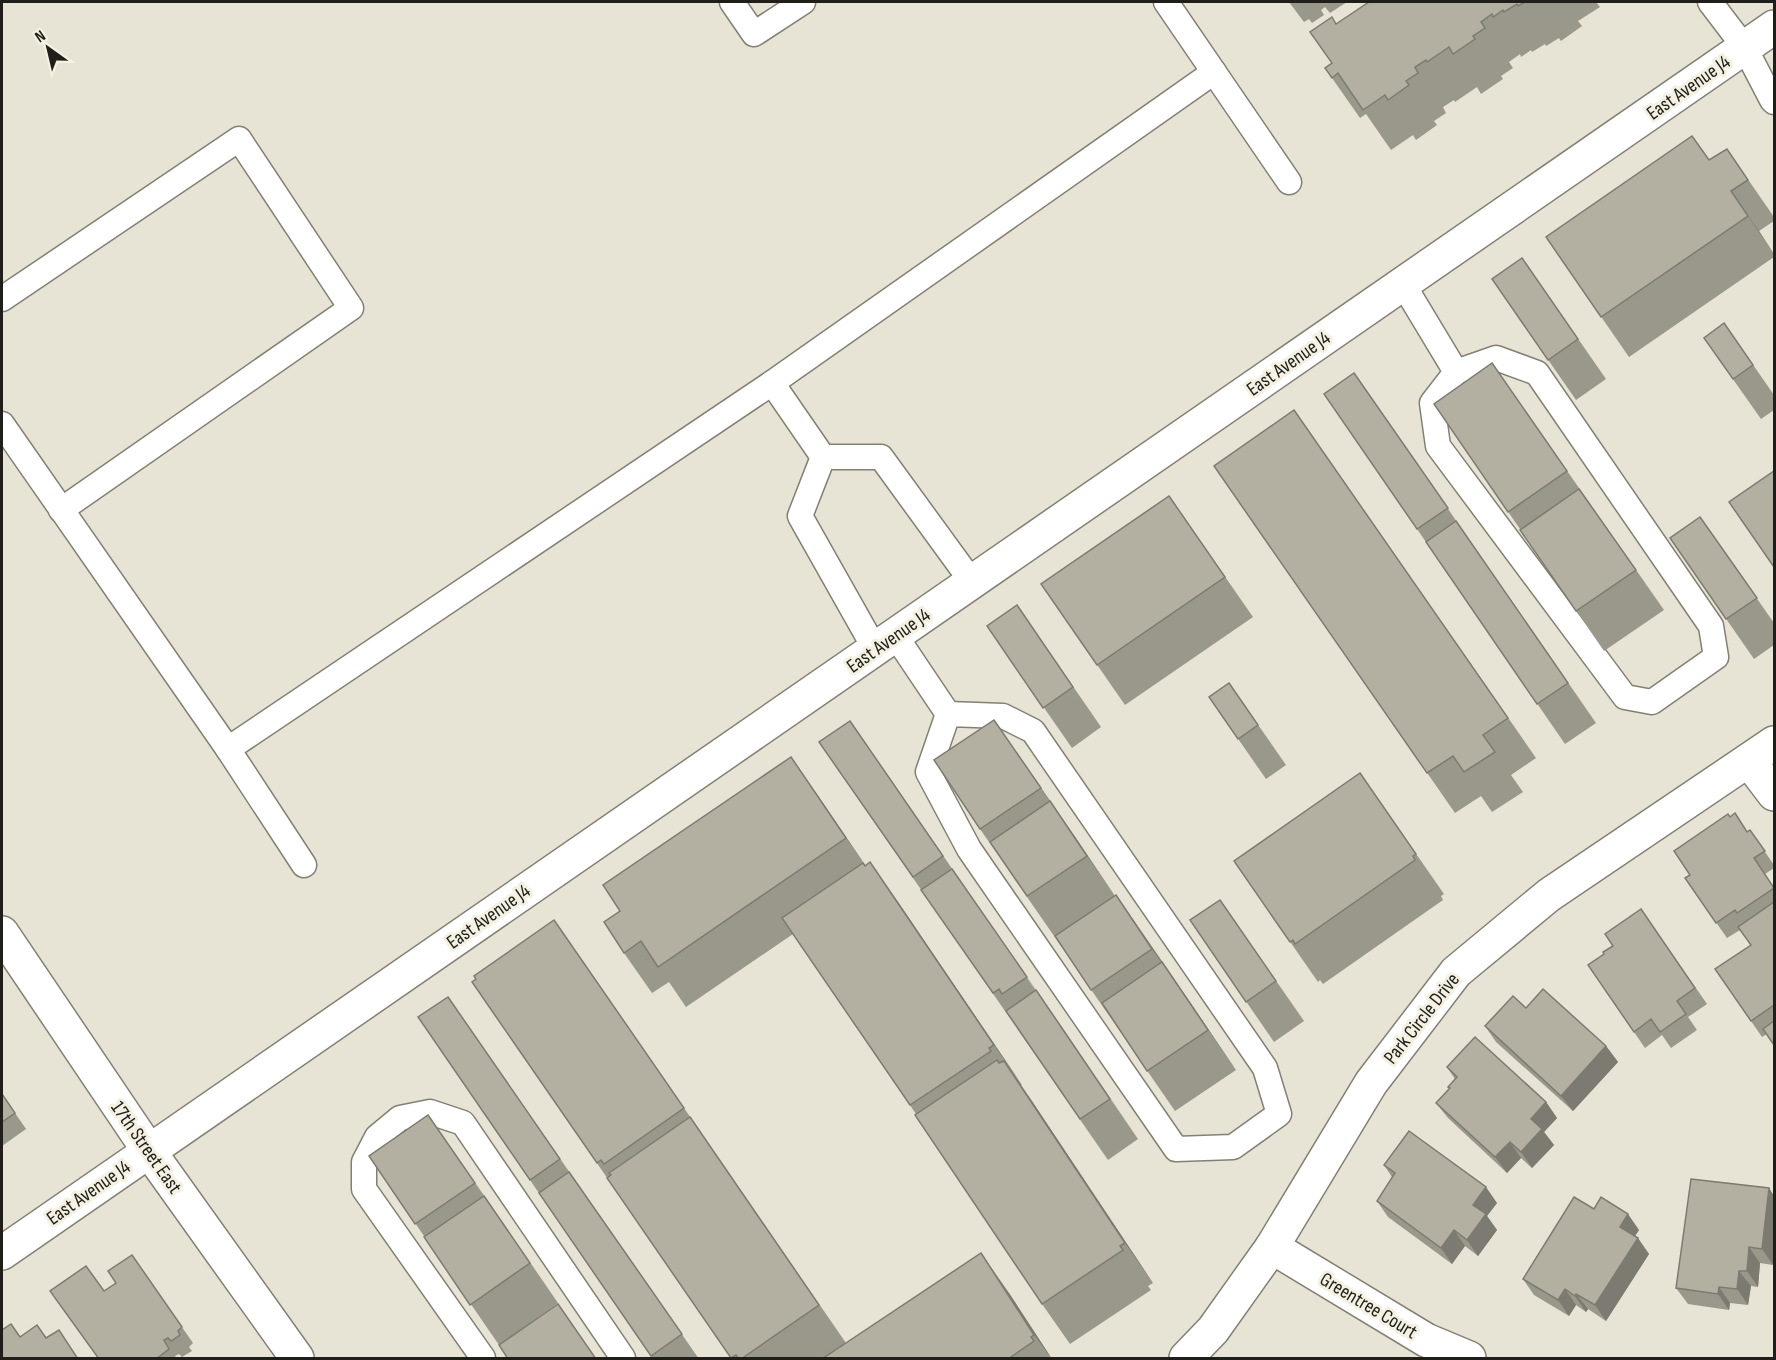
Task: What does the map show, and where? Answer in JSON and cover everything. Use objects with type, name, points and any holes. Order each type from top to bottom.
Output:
[{"type":"street","name":"East Avenue J4","points":[[2,1252],[1774,27]]},
{"type":"street","points":[[1762,752],[1774,794]]},
{"type":"street","name":"Park Circle Drive","points":[[1186,1359],[1213,1330],[1272,1246],[1371,1083],[1456,972],[1549,895],[1762,752]]},
{"type":"street","name":"17th Street East","points":[[2,933],[149,1150],[297,1359]]},
{"type":"street","name":"Greentree Court","points":[[1272,1246],[1426,1340],[1469,1359]]},
{"type":"lane","points":[[732,2],[754,34],[803,2]]},
{"type":"lane","points":[[1166,2],[1289,182]]},
{"type":"lane","points":[[1710,2],[1745,48],[1774,102]]},
{"type":"lane","points":[[228,749],[772,382],[1214,72]]},
{"type":"lane","points":[[2,299],[239,139],[351,308],[62,510]]},
{"type":"lane","points":[[1403,284],[1456,372]]},
{"type":"lane","points":[[1496,358],[1536,373],[1711,626],[1716,657],[1652,702],[1625,698],[1438,446],[1432,403],[1456,372],[1496,358]]},
{"type":"lane","points":[[772,382],[823,457]]},
{"type":"lane","points":[[2,424],[228,749],[304,865]]},
{"type":"lane","points":[[823,457],[881,457],[972,582]]},
{"type":"lane","points":[[823,457],[800,516],[885,642],[948,714],[1004,716],[1033,731],[1265,1068],[1279,1114],[1233,1146],[1176,1149],[969,849],[933,782],[928,772],[948,714]]},
{"type":"lane","points":[[483,1359],[364,1189],[364,1162],[377,1137],[400,1118],[430,1112],[463,1123],[623,1359]]},
{"type":"building","points":[[1369,2],[1525,2],[1504,12],[1503,10],[1493,17],[1492,14],[1481,22],[1485,28],[1473,36],[1475,39],[1453,54],[1449,47],[1427,62],[1426,60],[1415,67],[1418,73],[1406,81],[1409,85],[1388,100],[1385,95],[1363,110],[1338,73],[1332,78],[1325,68],[1332,63],[1310,32],[1332,17],[1336,24]]},
{"type":"building","points":[[1692,136],[1709,160],[1727,149],[1748,180],[1731,191],[1748,216],[1601,317],[1546,237]]},
{"type":"building","points":[[1522,258],[1578,339],[1548,360],[1492,279]]},
{"type":"building","points":[[1724,323],[1753,365],[1733,379],[1704,338]]},
{"type":"building","points":[[1492,363],[1567,471],[1508,512],[1434,404]]},
{"type":"building","points":[[1354,373],[1448,508],[1417,529],[1324,394]]},
{"type":"building","points":[[1294,410],[1508,718],[1483,735],[1495,752],[1464,772],[1453,756],[1427,773],[1214,466]]},
{"type":"building","points":[[1774,471],[1774,567],[1729,502]]},
{"type":"building","points":[[1579,489],[1636,570],[1576,611],[1520,530]]},
{"type":"building","points":[[1169,496],[1225,577],[1097,665],[1041,584]]},
{"type":"building","points":[[1700,517],[1757,598],[1726,619],[1670,538]]},
{"type":"building","points":[[1456,521],[1568,683],[1537,704],[1426,542]]},
{"type":"building","points":[[1017,605],[1073,687],[1043,708],[987,626]]},
{"type":"building","points":[[1229,683],[1258,725],[1238,739],[1209,697]]},
{"type":"building","points":[[994,720],[1041,788],[980,829],[934,760]]},
{"type":"building","points":[[850,721],[943,856],[913,877],[819,742]]},
{"type":"building","points":[[791,757],[846,838],[658,967],[641,941],[624,953],[604,922],[620,911],[603,885]]},
{"type":"building","points":[[1360,773],[1416,854],[1413,856],[1415,860],[1295,944],[1293,940],[1290,942],[1234,861]]},
{"type":"building","points":[[1050,801],[1087,856],[1027,896],[990,842]]},
{"type":"building","points":[[1735,813],[1747,832],[1750,830],[1765,851],[1754,858],[1774,888],[1737,913],[1735,910],[1716,923],[1685,878],[1690,875],[1674,851],[1728,814],[1730,817]]},
{"type":"building","points":[[870,862],[994,1045],[989,1048],[991,1051],[910,1105],[782,918],[863,863],[865,866]]},
{"type":"building","points":[[952,869],[1027,977],[1002,994],[999,989],[993,993],[921,890]]},
{"type":"building","points":[[1116,895],[1152,949],[1091,990],[1055,936]]},
{"type":"building","points":[[1220,900],[1276,981],[1246,1002],[1190,920]]},
{"type":"building","points":[[1774,902],[1774,1005],[1751,1021],[1715,969],[1751,945],[1738,927]]},
{"type":"building","points":[[1641,909],[1695,988],[1677,1001],[1686,1014],[1660,1032],[1651,1019],[1634,1032],[1588,965],[1613,946],[1605,934]]},
{"type":"building","points":[[554,920],[684,1108],[604,1164],[601,1160],[597,1163],[472,982],[476,979],[474,976]]},
{"type":"building","points":[[1162,962],[1208,1030],[1147,1071],[1102,1003]]},
{"type":"building","points":[[1543,989],[1606,1046],[1561,1096],[1485,1026],[1513,996],[1526,1008]]},
{"type":"building","points":[[1036,990],[1110,1099],[1080,1119],[1006,1011]]},
{"type":"building","points":[[448,997],[560,1159],[530,1180],[418,1017]]},
{"type":"building","points":[[1774,1021],[1774,1045],[1763,1029]]},
{"type":"building","points":[[1475,1037],[1546,1102],[1531,1119],[1542,1129],[1521,1152],[1510,1142],[1495,1157],[1436,1103],[1457,1077],[1447,1067]]},
{"type":"building","points":[[997,1060],[999,1063],[1004,1061],[1125,1243],[1120,1246],[1123,1250],[1042,1304],[915,1115]]},
{"type":"building","points":[[2,1094],[15,1113],[2,1122]]},
{"type":"building","points":[[428,1115],[475,1183],[415,1224],[369,1156]]},
{"type":"building","points":[[690,1117],[819,1305],[741,1359],[736,1355],[731,1358],[607,1178],[611,1175],[609,1173]]},
{"type":"building","points":[[1409,1131],[1486,1187],[1473,1205],[1486,1214],[1467,1240],[1454,1230],[1441,1248],[1377,1201],[1395,1173],[1384,1165]]},
{"type":"building","points":[[569,1172],[682,1334],[651,1356],[539,1193]]},
{"type":"building","points":[[1691,1179],[1769,1188],[1762,1249],[1749,1247],[1747,1271],[1739,1271],[1737,1289],[1719,1287],[1718,1294],[1676,1288]]},
{"type":"building","points":[[484,1196],[530,1263],[470,1305],[424,1237]]},
{"type":"building","points":[[1574,1197],[1594,1209],[1601,1197],[1628,1214],[1620,1227],[1638,1238],[1595,1305],[1565,1289],[1558,1300],[1523,1279]]},
{"type":"building","points":[[981,1253],[1034,1335],[1031,1337],[1034,1341],[1008,1359],[822,1359]]},
{"type":"building","points":[[132,1255],[182,1327],[178,1331],[180,1335],[171,1341],[168,1338],[164,1340],[169,1349],[156,1359],[99,1359],[50,1291],[86,1266],[104,1291],[116,1283],[108,1271]]},
{"type":"building","points":[[558,1304],[596,1359],[508,1359],[499,1345]]},
{"type":"building","points":[[11,1324],[20,1337],[37,1325],[46,1338],[59,1330],[78,1359],[2,1359],[2,1330]]}]
